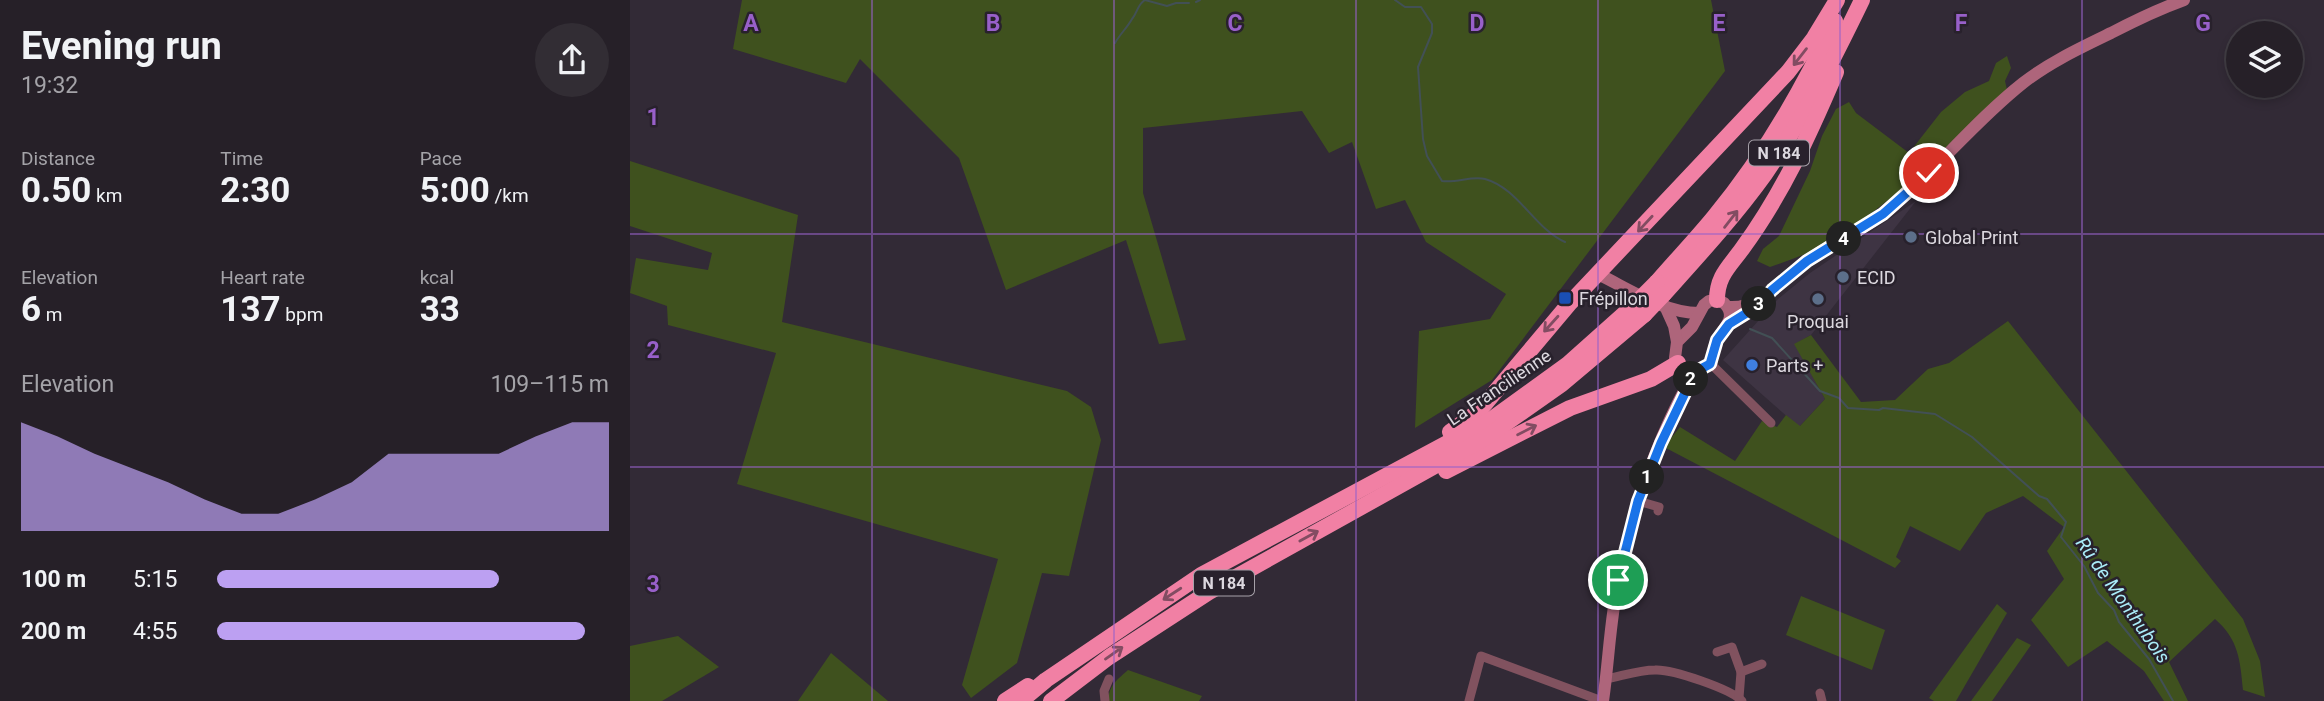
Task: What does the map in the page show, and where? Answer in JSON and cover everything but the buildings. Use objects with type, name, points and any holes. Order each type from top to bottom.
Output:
[{"type":"highway","points":[[1382,478],[1401,461],[1479,411],[1544,332],[1788,72],[1814,38],[1837,0]]},
{"type":"highway","name":"La Francilienne","points":[[1662,294],[1782,122],[1813,68],[1845,0]]},
{"type":"highway","points":[[1723,304],[1717,285],[1772,208],[1791,174],[1846,51],[1864,0]]},
{"type":"highway","name":"La Francilienne","points":[[1021,701],[1046,680],[1201,575],[1304,517],[1492,419],[1662,294],[1726,226],[1783,147],[1806,110],[1864,0]]},
{"type":"highway","name":"La Francilienne","points":[[1056,699],[1109,657],[1209,592],[1485,438],[1562,384],[1639,310]]},
{"type":"highway","points":[[1398,488],[1451,469],[1570,408],[1685,368]]},
{"type":"highway","points":[[1005,701],[1037,680],[1046,680]]},
{"type":"street","points":[[1469,701],[1481,656],[1602,701],[1618,580],[1638,501],[1687,386],[1685,368],[1674,351],[1677,342],[1692,327],[1704,305],[1709,301],[1738,308],[1751,304],[1807,261],[1883,214],[1929,173],[1999,103],[2037,73],[2071,52],[2184,0]]},
{"type":"street","points":[[1598,274],[1662,294],[1687,313],[1699,313]]},
{"type":"street","points":[[1710,364],[1717,340],[1729,324],[1758,306],[1772,290]]},
{"type":"street","points":[[1662,294],[1677,342]]},
{"type":"street","points":[[1723,304],[1729,324]]},
{"type":"street","points":[[1685,368],[1710,364]]},
{"type":"street","points":[[1710,364],[1771,423]]},
{"type":"street","points":[[1638,501],[1659,507],[1658,511]]},
{"type":"street","points":[[1717,652],[1732,647],[1741,672],[1741,699]]},
{"type":"street","points":[[1741,672],[1762,664]]},
{"type":"street","points":[[1606,679],[1657,669],[1721,687],[1741,699]]},
{"type":"street","points":[[1105,701],[1104,691],[1109,679]]},
{"type":"shaded area","points":[[1916,201],[1811,335],[1795,344],[1825,399],[1799,427],[1723,360],[1778,299],[1810,273]]},
{"type":"green space","points":[[742,0],[1711,0],[1725,71],[1492,380],[1415,428],[1419,331],[1490,319],[1506,294],[1426,242],[1405,200],[1376,209],[1352,142],[1329,153],[1302,111],[1143,128],[1143,193],[1186,340],[1159,344],[1126,240],[1006,290],[959,158],[860,59],[846,83],[733,49]]},
{"type":"green space","points":[[2007,56],[2011,68],[2005,81],[2007,90],[1944,151],[1877,209],[1815,250],[1770,267],[1757,261],[1763,249],[1779,236],[1836,109],[1849,102],[1856,113],[1909,153],[1941,112],[1965,92],[1989,81],[1996,63]]},
{"type":"green space","points":[[630,161],[798,215],[782,322],[1067,391],[1091,407],[1101,440],[1069,576],[1042,573],[1017,663],[971,698],[962,685],[998,559],[737,484],[776,353],[668,325],[667,306],[630,293],[636,258],[708,270],[712,253],[630,226]]},
{"type":"green space","points":[[2008,321],[2243,619],[2260,661],[2265,697],[2243,690],[2234,643],[2215,619],[2169,662],[2188,701],[2164,701],[2144,671],[2107,641],[2068,667],[2031,620],[2064,579],[2047,551],[2064,527],[2023,496],[1986,513],[1960,551],[1910,526],[1896,557],[1901,561],[1895,568],[1664,447],[1680,427],[1735,461],[1762,421],[1777,427],[1786,415],[1800,426],[1825,399],[1794,344],[1811,335],[1861,402],[1895,400],[1928,369],[1949,363]]},
{"type":"green space","points":[[1801,596],[1885,630],[1872,670],[1786,635]]},
{"type":"green space","points":[[1997,604],[2007,613],[1956,701],[1934,701],[1929,698]]},
{"type":"green space","points":[[678,636],[719,667],[662,701],[630,701],[630,646]]},
{"type":"green space","points":[[2017,638],[2031,645],[1992,701],[1971,701]]},
{"type":"green space","points":[[831,653],[888,701],[798,701]]},
{"type":"green space","points":[[1128,670],[1202,696],[1199,701],[1109,701],[1111,687]]},
{"type":"waterway","points":[[1115,43],[1145,0],[1167,6],[1189,3]]},
{"type":"waterway","points":[[1196,2],[1200,0]]},
{"type":"waterway","name":"Rû de Monthubois","points":[[1395,0],[1405,7],[1421,7],[1432,24],[1432,33],[1418,67],[1423,139],[1427,156],[1442,181],[1480,178],[1497,184],[1517,199],[1544,228],[1565,242]]},
{"type":"waterway","name":"Rû de Monthubois","points":[[1750,329],[1772,338],[1820,391],[1839,398],[1848,408],[1883,408],[1935,414],[1972,437],[2039,496],[2047,499],[2066,522],[2061,537],[2084,566],[2098,593],[2114,610],[2119,622],[2149,659],[2173,701]]},
{"type":"place","name":"Global Print","points":[[1911,237]]},
{"type":"place","name":"ECID","points":[[1843,277]]},
{"type":"place","name":"Frépillon","points":[[1565,298]]},
{"type":"place","name":"Proquai","points":[[1818,299]]},
{"type":"place","name":"Parts +","points":[[1752,365]]},
{"type":"route","points":[[1618,580],[1638,501],[1661,443],[1687,386],[1695,372],[1710,364],[1717,340],[1723,331],[1729,324],[1758,306],[1772,290],[1807,261],[1883,214],[1929,173]]}]
